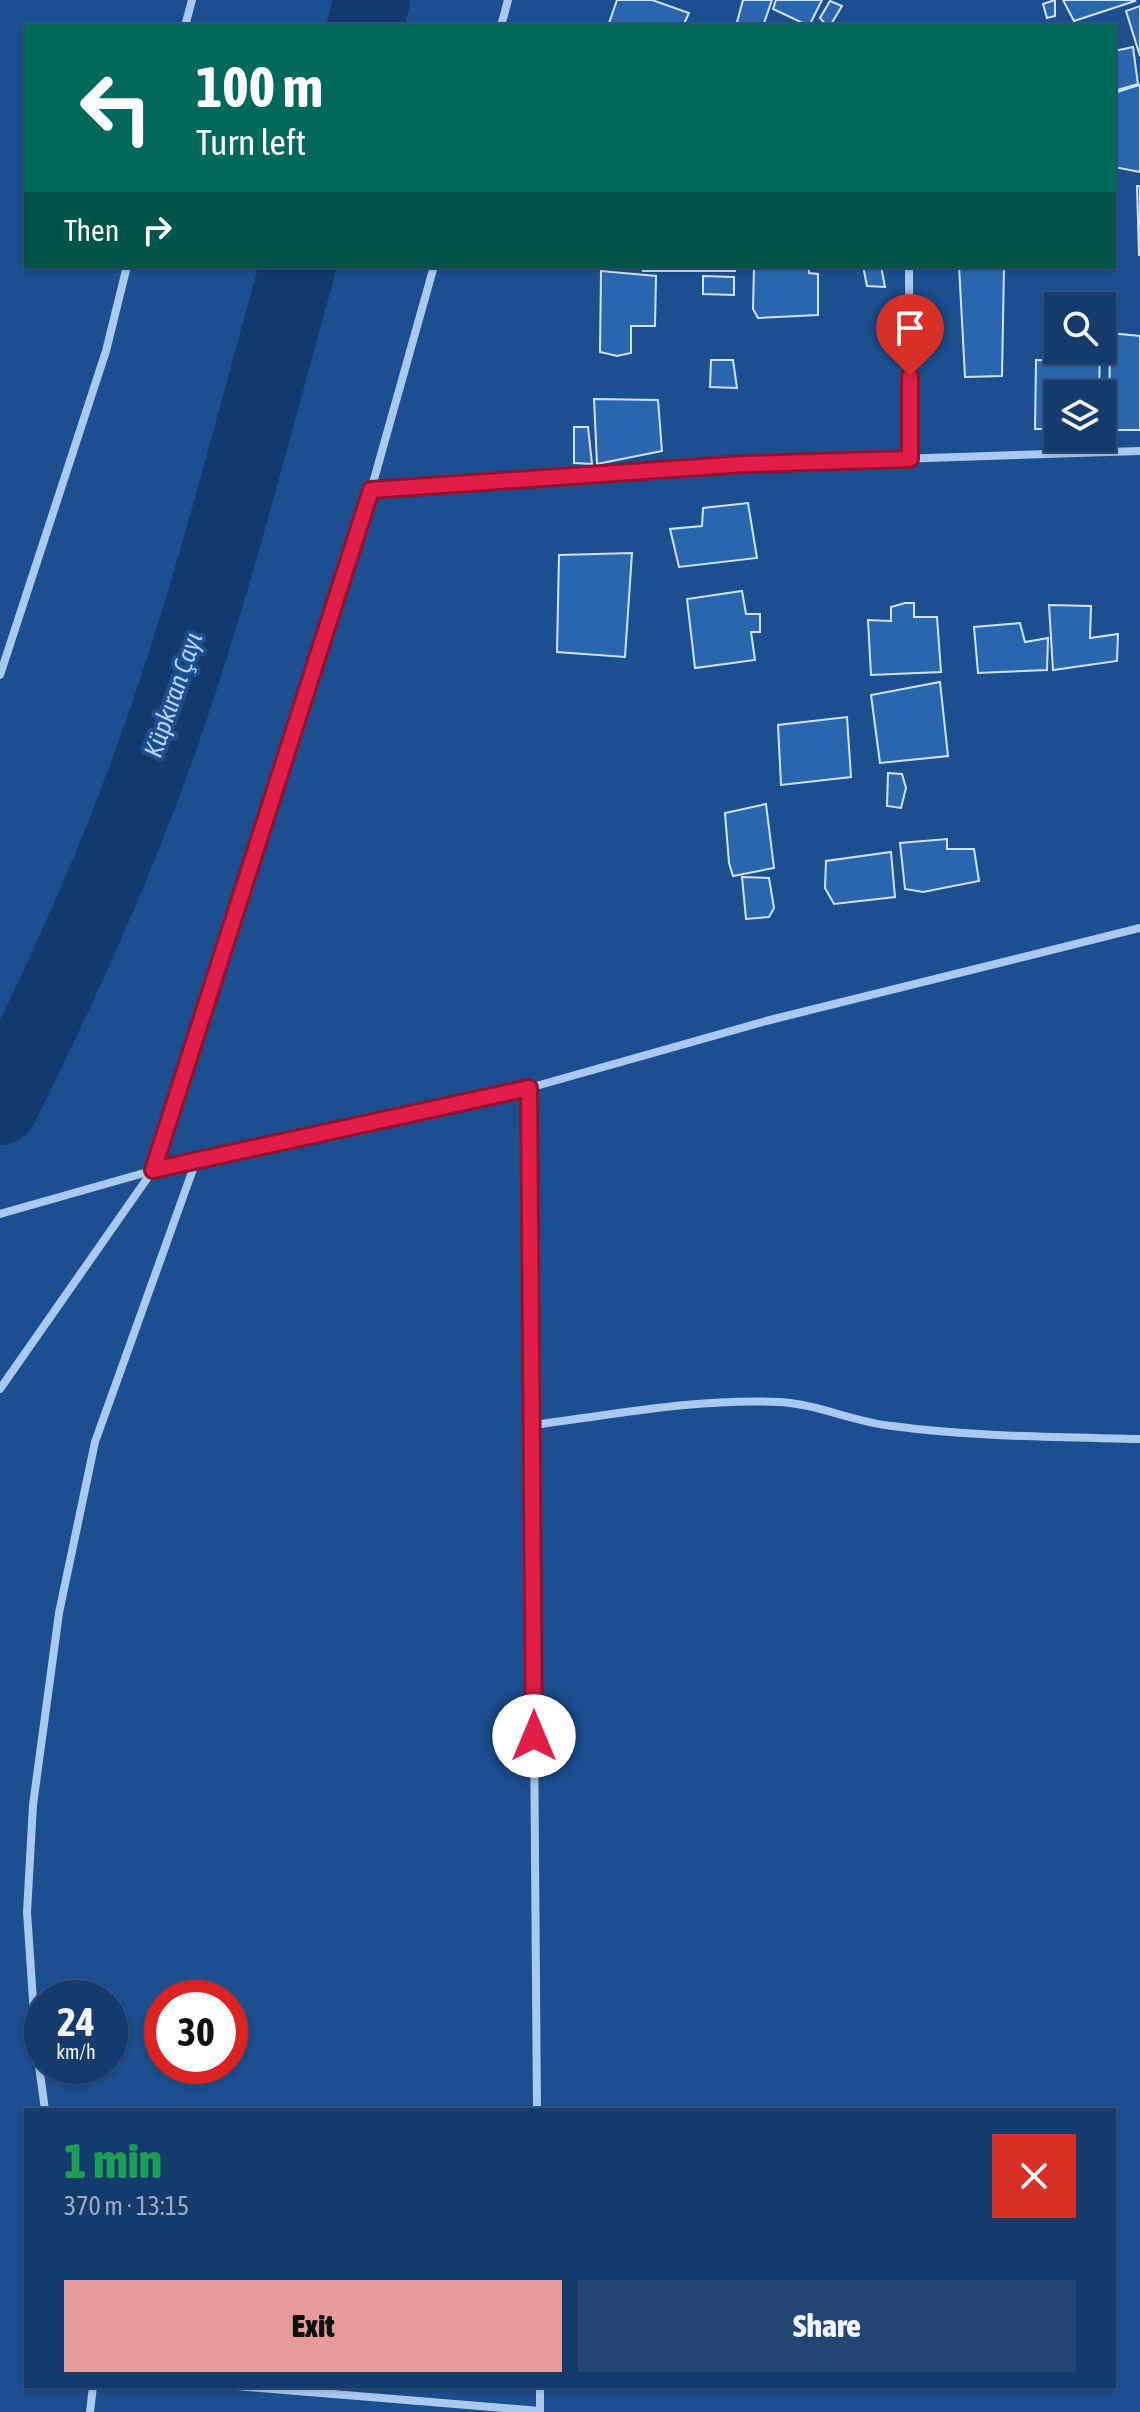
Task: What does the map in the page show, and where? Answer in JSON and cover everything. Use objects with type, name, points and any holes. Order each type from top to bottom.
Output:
[{"type":"street","points":[[186,24],[192,0]]},
{"type":"street","points":[[502,24],[508,0]]},
{"type":"street","points":[[0,675],[106,351],[127,268]]},
{"type":"street","points":[[0,1389],[153,1170],[371,490],[433,268]]},
{"type":"street","points":[[909,268],[910,459]]},
{"type":"street","points":[[371,490],[745,464],[1140,451]]},
{"type":"street","points":[[0,1214],[197,1158],[529,1088],[766,1021],[1140,928]]},
{"type":"street","points":[[529,1088],[537,2108]]},
{"type":"street","points":[[45,2108],[36,2044],[27,1912],[33,1805],[59,1613],[95,1442],[197,1158]]},
{"type":"street","points":[[532,1425],[715,1403],[780,1402],[817,1407],[887,1426],[931,1431],[1140,1439]]},
{"type":"street","points":[[90,2412],[93,2388]]},
{"type":"street","points":[[259,2388],[540,2412],[540,2388]]},
{"type":"building","points":[[617,0],[652,0],[689,13],[684,24],[609,24]]},
{"type":"building","points":[[743,0],[772,0],[764,24],[737,24]]},
{"type":"building","points":[[776,0],[822,0],[810,24],[773,9]]},
{"type":"building","points":[[1055,0],[1055,16],[1047,18],[1043,4]]},
{"type":"building","points":[[1063,0],[1134,0],[1135,1],[1074,21]]},
{"type":"building","points":[[830,1],[842,6],[831,24],[825,24],[820,18]]},
{"type":"building","points":[[1140,6],[1140,56],[1126,11]]},
{"type":"building","points":[[1133,47],[1138,84],[1116,90],[1116,51]]},
{"type":"building","points":[[1140,85],[1140,172],[1116,167],[1116,92]]},
{"type":"building","points":[[1137,186],[1140,186],[1140,255],[1139,255]]},
{"type":"building","points":[[643,268],[735,268],[735,271],[643,271]]},
{"type":"building","points":[[754,268],[809,268],[809,273],[818,274],[818,315],[758,318],[753,309]]},
{"type":"building","points":[[863,268],[881,268],[885,287],[867,286]]},
{"type":"building","points":[[959,268],[1004,268],[1002,376],[965,377]]},
{"type":"building","points":[[601,271],[656,276],[655,326],[631,326],[631,353],[617,356],[600,352]]},
{"type":"building","points":[[703,276],[734,277],[734,295],[703,294]]},
{"type":"building","points":[[1116,334],[1140,336],[1140,430],[1116,430],[1116,380],[1110,380],[1110,364],[1116,364]]},
{"type":"building","points":[[711,360],[733,360],[737,388],[710,387]]},
{"type":"building","points":[[1036,360],[1044,360],[1044,364],[1100,364],[1099,380],[1044,380],[1044,429],[1035,429]]},
{"type":"building","points":[[594,399],[658,400],[662,451],[597,464]]},
{"type":"building","points":[[574,427],[588,427],[592,464],[574,463]]},
{"type":"building","points":[[748,503],[757,558],[679,567],[670,529],[702,526],[703,508]]},
{"type":"building","points":[[632,553],[625,657],[557,652],[559,555]]},
{"type":"building","points":[[742,591],[746,614],[760,614],[760,632],[751,632],[755,660],[695,668],[687,599]]},
{"type":"building","points":[[914,603],[914,617],[937,617],[941,672],[871,675],[868,620],[891,621],[891,607]]},
{"type":"building","points":[[1049,605],[1091,606],[1090,638],[1118,634],[1117,661],[1053,670]]},
{"type":"building","points":[[1020,623],[1025,642],[1048,638],[1047,670],[978,673],[974,627]]},
{"type":"building","points":[[940,682],[948,756],[880,763],[871,695]]},
{"type":"building","points":[[847,717],[851,777],[781,785],[778,725]]},
{"type":"building","points":[[888,773],[902,774],[906,788],[901,808],[887,806]]},
{"type":"building","points":[[766,804],[774,868],[733,876],[725,813]]},
{"type":"building","points":[[947,839],[947,849],[974,849],[979,881],[923,892],[905,889],[900,843]]},
{"type":"building","points":[[891,852],[895,897],[834,904],[825,888],[826,861]]},
{"type":"building","points":[[742,877],[769,878],[774,908],[769,917],[746,919]]},
{"type":"waterway","name":"Küpkıran Çayı","points":[[366,24],[372,0]]},
{"type":"waterway","name":"Küpkıran Çayı","points":[[0,1107],[89,918],[148,773],[219,554],[297,268]]},
{"type":"route","points":[[534,1736],[529,1088],[153,1170],[371,490],[745,464],[910,459],[910,376]]}]
